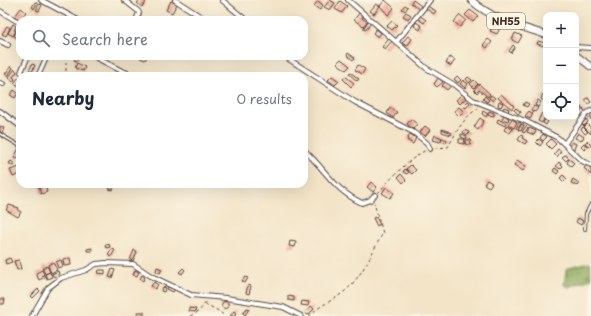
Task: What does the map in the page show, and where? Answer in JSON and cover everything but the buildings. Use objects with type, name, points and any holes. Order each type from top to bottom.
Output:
[{"type":"main road","name":"NH55","points":[[471,0],[478,7],[502,19],[543,34]]},
{"type":"main road","points":[[579,57],[591,67]]},
{"type":"street","points":[[41,0],[71,16]]},
{"type":"street","points":[[124,0],[140,13],[138,16]]},
{"type":"street","points":[[175,0],[200,16]]},
{"type":"street","points":[[222,0],[241,16]]},
{"type":"street","points":[[348,0],[397,41],[426,68],[438,73],[473,100],[484,106],[525,121],[565,143],[582,161],[591,165]]},
{"type":"street","points":[[397,41],[430,0]]},
{"type":"street","points":[[0,12],[16,21]]},
{"type":"street","points":[[0,41],[8,45]]},
{"type":"street","points":[[579,47],[591,48]]},
{"type":"street","points":[[21,72],[26,60]]},
{"type":"street","points":[[40,72],[45,60]]},
{"type":"street","points":[[105,60],[125,72]]},
{"type":"street","points":[[290,60],[355,102],[413,132],[428,143],[430,149]]},
{"type":"street","points":[[0,111],[16,123]]},
{"type":"street","points":[[565,143],[586,114],[591,111]]},
{"type":"street","points":[[308,155],[332,182],[349,197],[362,203],[370,200],[375,195]]},
{"type":"street","points":[[32,316],[48,288],[61,278],[86,270],[96,264],[106,263],[133,264],[151,276],[186,293],[283,307],[301,316]]},
{"type":"lane","points":[[0,134],[16,144]]},
{"type":"lane","points":[[586,229],[586,214],[591,204]]},
{"type":"path","points":[[66,60],[66,72]]},
{"type":"path","points":[[309,316],[324,303],[345,291],[363,268],[383,233],[380,220],[374,206],[375,195],[419,154],[430,149],[448,147],[456,132],[469,117],[476,110],[484,106]]},
{"type":"path","points":[[190,316],[195,314],[205,304],[207,297]]},
{"type":"path","points":[[205,304],[225,316]]},
{"type":"green space","points":[[590,263],[591,279],[569,287],[564,285],[566,270],[568,268]]}]
